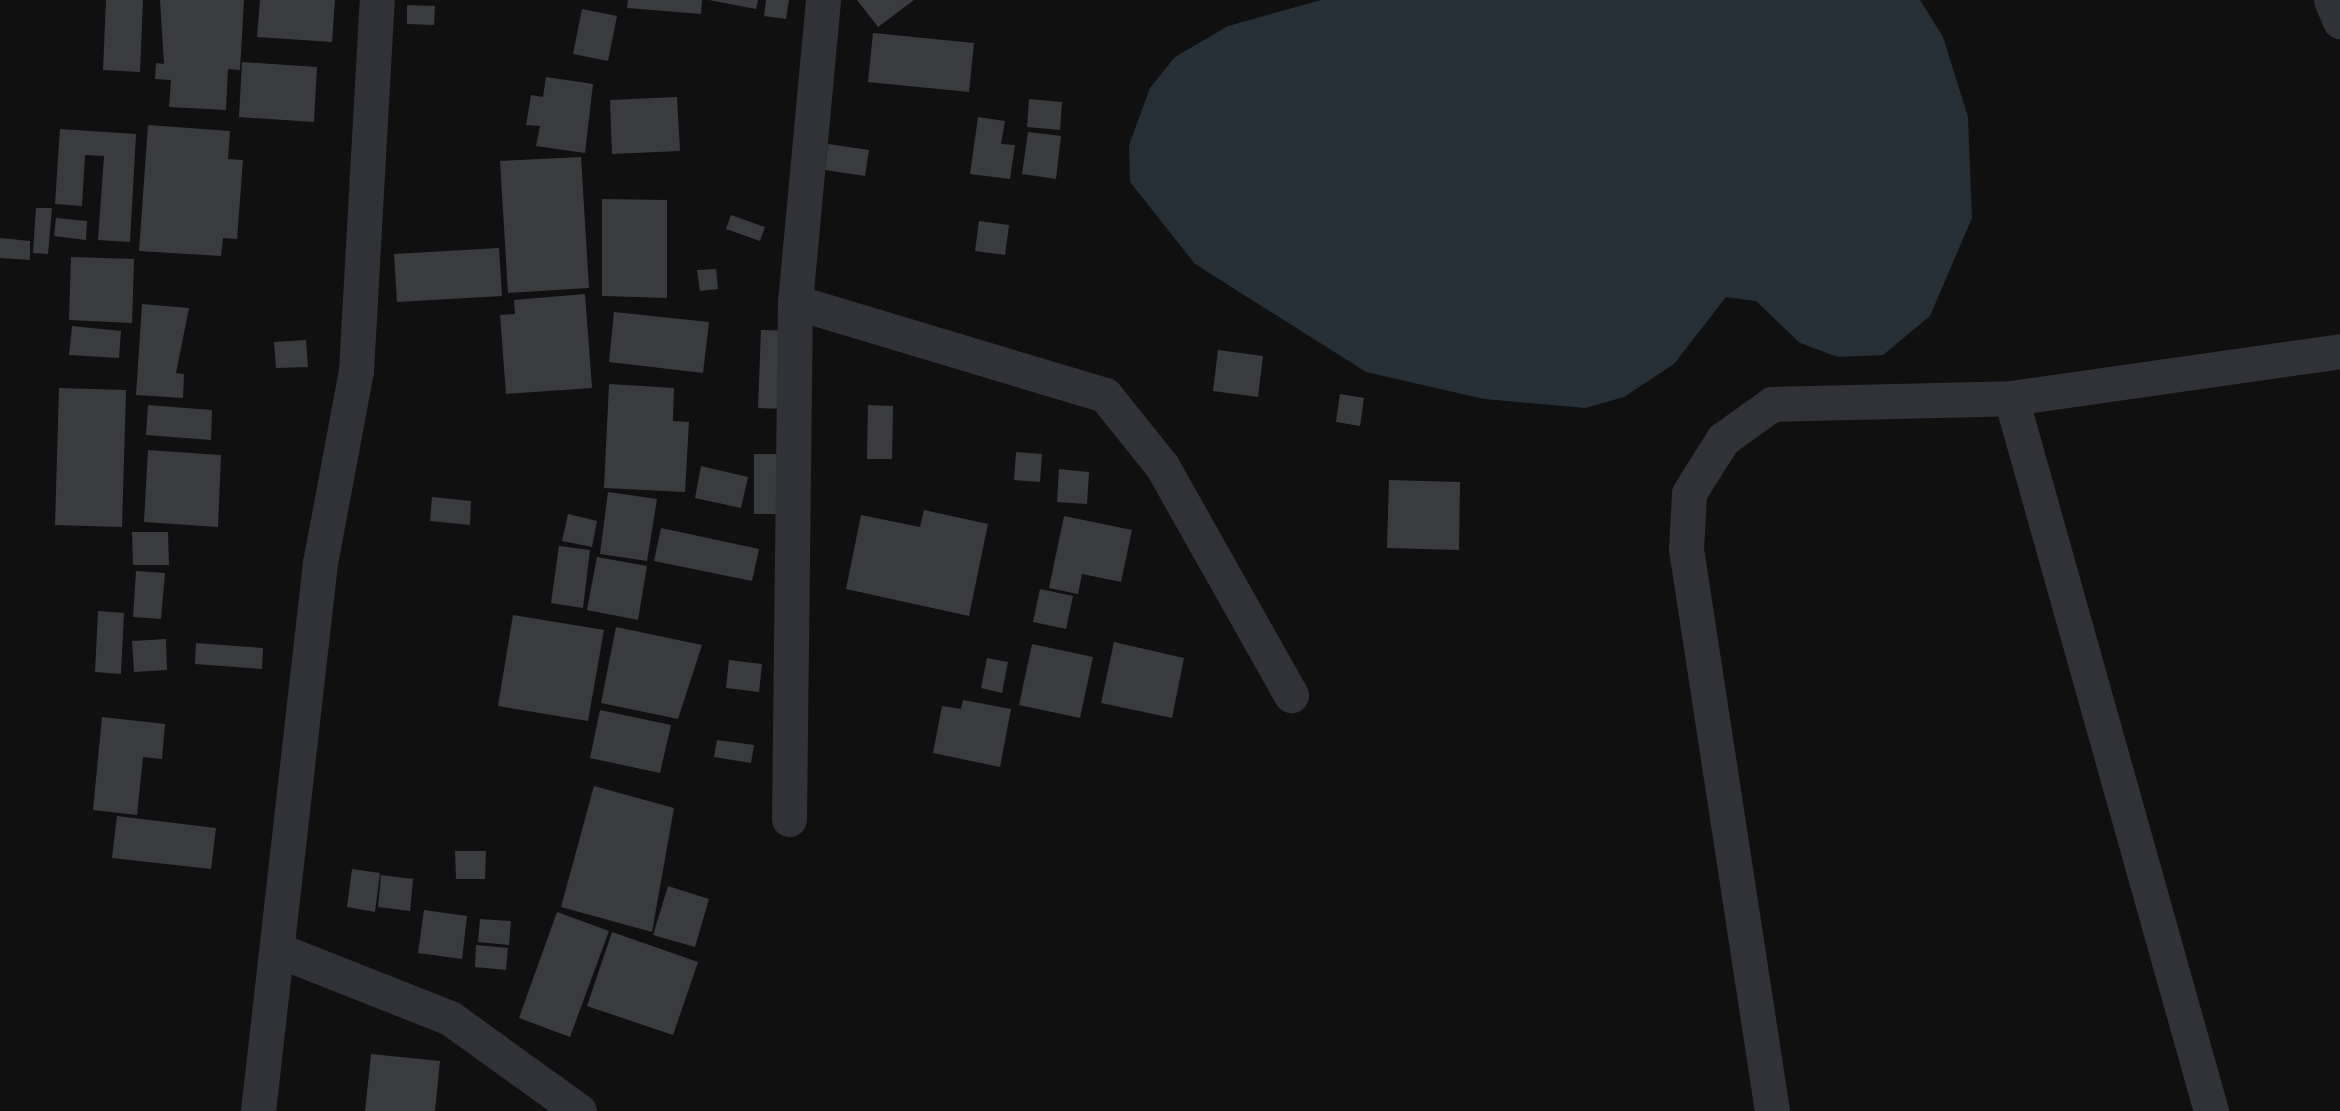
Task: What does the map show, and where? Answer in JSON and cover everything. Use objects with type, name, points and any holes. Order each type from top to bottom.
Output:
[{"type":"street","points":[[258,1111],[320,563],[356,370],[377,0]]},
{"type":"street","points":[[789,819],[795,302],[823,0]]},
{"type":"street","points":[[2331,0],[2340,21]]},
{"type":"street","points":[[795,302],[1105,395],[1162,466],[1291,695]]},
{"type":"street","points":[[1772,1111],[1686,550],[1689,492],[1723,439],[1772,404],[2011,398],[2340,351]]},
{"type":"street","points":[[2011,398],[2211,1111]]},
{"type":"street","points":[[278,950],[450,1018],[580,1111]]},
{"type":"shaded area","points":[[1321,0],[1920,0],[1943,37],[1968,117],[1972,218],[1930,316],[1883,355],[1838,357],[1800,343],[1756,301],[1726,297],[1674,364],[1624,397],[1585,408],[1484,399],[1366,372],[1195,264],[1130,182],[1129,145],[1150,88],[1175,57],[1228,26]]},
{"type":"building","points":[[106,0],[143,0],[140,72],[103,70]]},
{"type":"building","points":[[160,0],[244,0],[240,70],[228,69],[226,110],[169,107],[171,80],[155,79],[156,63],[164,64]]},
{"type":"building","points":[[260,0],[335,0],[332,42],[257,37]]},
{"type":"building","points":[[628,0],[702,0],[701,14],[627,8]]},
{"type":"building","points":[[709,0],[758,0],[756,9]]},
{"type":"building","points":[[766,0],[789,0],[786,19],[764,16]]},
{"type":"building","points":[[857,0],[914,0],[878,27]]},
{"type":"building","points":[[407,5],[435,6],[434,25],[407,24]]},
{"type":"building","points":[[582,9],[617,16],[608,61],[573,54]]},
{"type":"building","points":[[873,33],[974,43],[969,92],[868,82]]},
{"type":"building","points":[[242,62],[317,67],[314,122],[239,117]]},
{"type":"building","points":[[546,77],[593,84],[585,153],[536,146],[540,126],[526,125],[531,95],[543,97]]},
{"type":"building","points":[[677,97],[680,151],[612,154],[610,100]]},
{"type":"building","points":[[1029,99],[1062,102],[1060,130],[1027,127]]},
{"type":"building","points":[[978,117],[1005,121],[1001,144],[1015,145],[1010,179],[970,174]]},
{"type":"building","points":[[148,125],[230,131],[228,159],[243,160],[237,239],[223,238],[221,256],[139,251]]},
{"type":"building","points":[[60,129],[136,134],[130,242],[98,240],[104,156],[85,155],[82,206],[55,204]]},
{"type":"building","points":[[1028,132],[1061,136],[1056,179],[1022,174]]},
{"type":"building","points":[[828,144],[869,150],[865,176],[825,170]]},
{"type":"building","points":[[581,157],[589,288],[508,293],[500,161]]},
{"type":"building","points":[[602,199],[667,200],[667,298],[602,296]]},
{"type":"building","points":[[36,208],[52,208],[48,254],[33,253]]},
{"type":"building","points":[[731,215],[765,227],[760,241],[726,229]]},
{"type":"building","points":[[56,218],[87,221],[86,240],[54,236]]},
{"type":"building","points":[[979,221],[1009,225],[1005,255],[975,251]]},
{"type":"building","points":[[0,238],[30,241],[30,260],[0,258]]},
{"type":"building","points":[[499,248],[502,296],[397,302],[394,254]]},
{"type":"building","points":[[71,257],[134,259],[132,323],[69,320]]},
{"type":"building","points":[[716,269],[718,289],[700,291],[697,270]]},
{"type":"building","points":[[585,294],[592,388],[506,394],[500,315],[515,314],[514,300]]},
{"type":"building","points":[[142,304],[189,308],[176,373],[184,374],[183,398],[136,395]]},
{"type":"building","points":[[614,312],[709,322],[703,373],[609,362]]},
{"type":"building","points":[[72,326],[121,331],[119,358],[69,355]]},
{"type":"building","points":[[761,330],[791,331],[788,409],[758,408]]},
{"type":"building","points":[[306,340],[308,367],[276,368],[274,342]]},
{"type":"building","points":[[1218,350],[1263,356],[1258,397],[1213,391]]},
{"type":"building","points":[[609,384],[674,388],[673,421],[689,422],[685,492],[604,488]]},
{"type":"building","points":[[59,388],[126,390],[122,527],[55,525]]},
{"type":"building","points":[[1340,394],[1364,398],[1360,426],[1336,422]]},
{"type":"building","points":[[148,405],[212,410],[211,440],[146,435]]},
{"type":"building","points":[[868,405],[893,406],[892,459],[867,459]]},
{"type":"building","points":[[148,450],[221,455],[218,527],[144,522]]},
{"type":"building","points":[[1016,452],[1042,454],[1040,482],[1014,480]]},
{"type":"building","points":[[754,454],[789,454],[789,514],[754,514]]},
{"type":"building","points":[[701,466],[748,477],[741,508],[695,498]]},
{"type":"building","points":[[1059,469],[1089,472],[1087,504],[1057,502]]},
{"type":"building","points":[[1389,480],[1460,482],[1459,550],[1387,548]]},
{"type":"building","points":[[608,492],[657,499],[647,561],[600,554]]},
{"type":"building","points":[[432,497],[471,501],[470,525],[430,521]]},
{"type":"building","points":[[924,510],[988,524],[969,616],[846,589],[861,515],[920,527]]},
{"type":"building","points":[[568,514],[597,521],[592,547],[562,541]]},
{"type":"building","points":[[1064,516],[1132,530],[1121,582],[1082,574],[1078,594],[1049,588]]},
{"type":"building","points":[[661,528],[759,549],[752,581],[654,561]]},
{"type":"building","points":[[132,532],[168,532],[169,565],[133,565]]},
{"type":"building","points":[[559,546],[590,550],[583,608],[551,603]]},
{"type":"building","points":[[597,557],[647,566],[638,620],[587,610]]},
{"type":"building","points":[[136,571],[165,573],[161,619],[133,617]]},
{"type":"building","points":[[1040,589],[1073,596],[1066,629],[1033,622]]},
{"type":"building","points":[[98,611],[124,613],[121,674],[95,672]]},
{"type":"building","points":[[513,615],[604,630],[588,721],[498,706]]},
{"type":"building","points":[[616,627],[702,645],[678,719],[601,703]]},
{"type":"building","points":[[166,639],[167,670],[134,672],[132,641]]},
{"type":"building","points":[[1114,642],[1184,658],[1172,718],[1101,703]]},
{"type":"building","points":[[196,643],[263,648],[262,669],[195,664]]},
{"type":"building","points":[[1032,644],[1093,657],[1080,718],[1019,705]]},
{"type":"building","points":[[987,658],[1008,662],[1002,693],[981,688]]},
{"type":"building","points":[[729,660],[762,664],[759,692],[726,688]]},
{"type":"building","points":[[963,700],[1011,709],[1000,767],[933,753],[942,706],[961,709]]},
{"type":"building","points":[[600,710],[671,725],[660,773],[590,758]]},
{"type":"building","points":[[102,717],[165,724],[162,759],[143,757],[137,815],[93,810]]},
{"type":"building","points":[[717,740],[754,745],[751,763],[714,757]]},
{"type":"building","points":[[594,786],[674,808],[652,932],[561,907]]},
{"type":"building","points":[[117,816],[216,828],[211,869],[112,858]]},
{"type":"building","points":[[455,851],[486,851],[485,879],[456,879]]},
{"type":"building","points":[[352,869],[380,873],[375,912],[347,907]]},
{"type":"building","points":[[381,875],[413,879],[410,911],[378,907]]},
{"type":"building","points":[[668,886],[709,899],[695,947],[653,935]]},
{"type":"building","points":[[424,910],[467,916],[462,959],[418,953]]},
{"type":"building","points":[[557,912],[609,931],[570,1037],[519,1018]]},
{"type":"building","points":[[480,919],[511,921],[509,945],[478,942]]},
{"type":"building","points":[[612,932],[698,962],[673,1035],[587,1006]]},
{"type":"building","points":[[476,945],[508,948],[506,970],[475,967]]},
{"type":"building","points":[[371,1054],[440,1061],[435,1111],[365,1111]]}]
